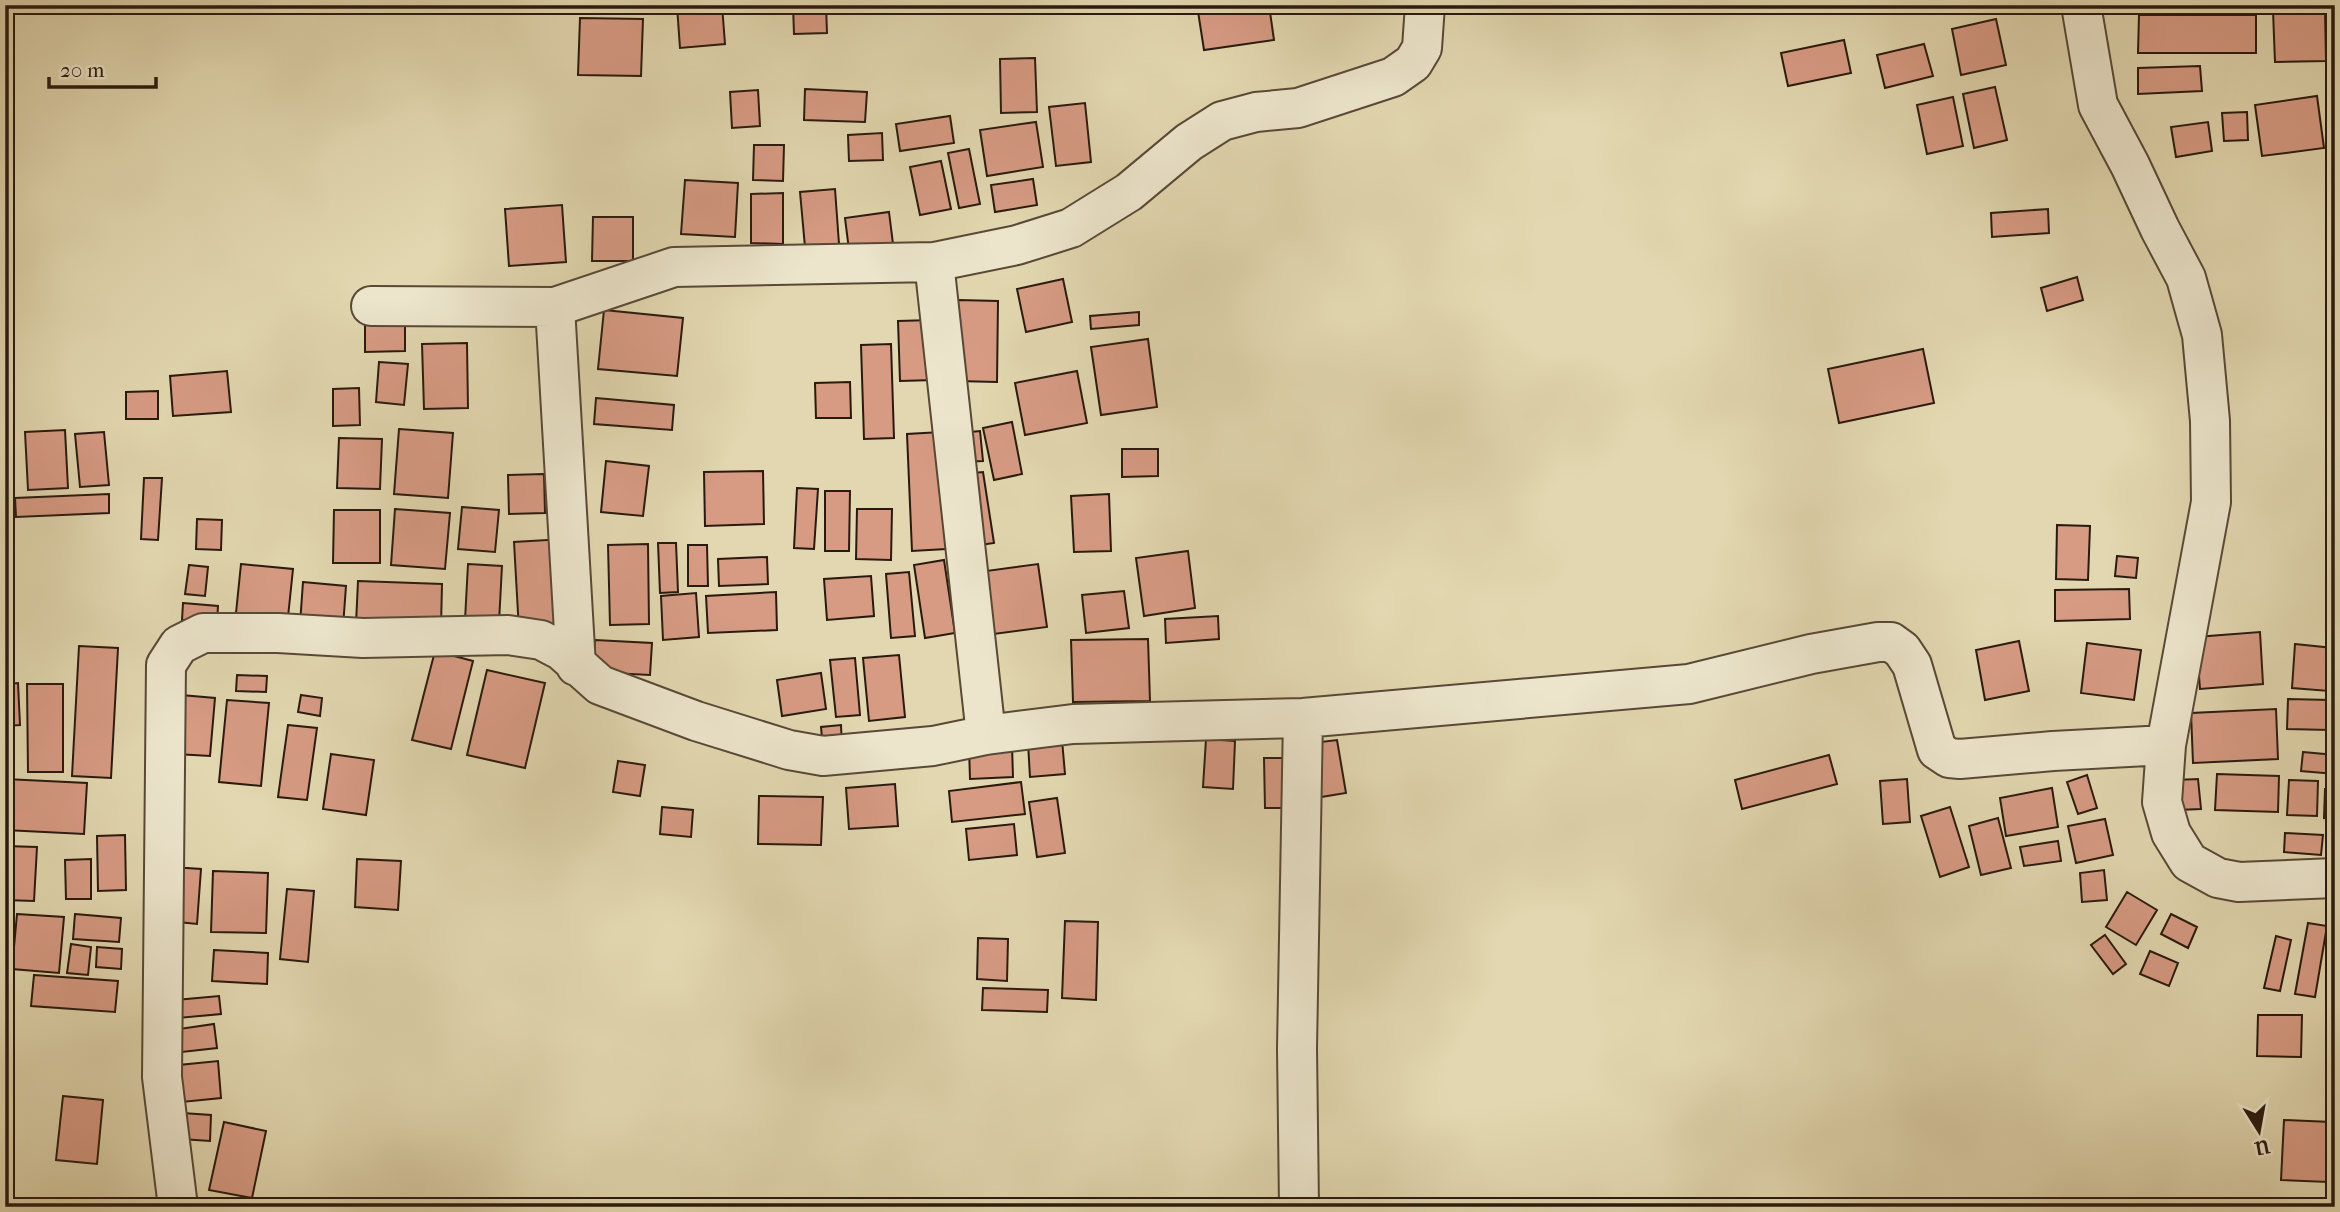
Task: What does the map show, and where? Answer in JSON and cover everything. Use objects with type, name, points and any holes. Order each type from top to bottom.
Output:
[{"type":"street","points":[[370,306],[555,307],[674,267],[934,262],[1017,245],[1071,228],[1129,192],[1189,142],[1222,121],[1256,112],[1298,108],[1393,77],[1413,63],[1422,48],[1425,5]]},
{"type":"street","points":[[2081,5],[2098,105],[2186,278],[2202,335],[2210,421],[2211,502],[2166,744],[2162,802],[2171,833],[2189,862],[2218,878],[2239,882],[2335,878]]},
{"type":"street","points":[[934,262],[986,735]]},
{"type":"street","points":[[555,307],[576,666]]},
{"type":"street","points":[[178,1207],[162,1063],[166,665],[179,645],[203,633],[278,633],[363,638],[508,635],[541,640],[562,652],[600,685],[696,721],[789,750],[824,756],[933,746],[986,735],[1073,724],[1303,718],[1689,684],[1811,654],[1878,642],[1891,642],[1902,650],[1912,665],[1937,750],[1949,758],[2166,744]]},
{"type":"street","points":[[1299,1207],[1297,1048],[1303,718]]},
{"type":"building","points":[[618,5],[657,5],[656,10]]},
{"type":"building","points":[[722,5],[725,44],[680,48],[677,6]]},
{"type":"building","points":[[793,5],[826,5],[827,33],[794,34]]},
{"type":"building","points":[[1197,5],[1269,5],[1274,40],[1204,50]]},
{"type":"building","points":[[2325,10],[2326,61],[2275,62],[2273,11]]},
{"type":"building","points":[[2139,15],[2256,15],[2256,53],[2138,53]]},
{"type":"building","points":[[580,18],[643,19],[641,76],[578,75]]},
{"type":"building","points":[[1996,19],[2006,65],[1961,75],[1952,29]]},
{"type":"building","points":[[1844,40],[1851,73],[1788,86],[1781,53]]},
{"type":"building","points":[[1924,44],[1933,76],[1885,88],[1877,55]]},
{"type":"building","points":[[1035,58],[1037,112],[1001,113],[1000,59]]},
{"type":"building","points":[[2200,66],[2202,91],[2138,94],[2138,68]]},
{"type":"building","points":[[1995,87],[2007,140],[1974,148],[1963,94]]},
{"type":"building","points":[[805,89],[867,92],[865,122],[804,120]]},
{"type":"building","points":[[758,90],[760,126],[732,128],[730,92]]},
{"type":"building","points":[[2317,96],[2324,148],[2262,156],[2255,105]]},
{"type":"building","points":[[1953,97],[1963,146],[1927,154],[1917,105]]},
{"type":"building","points":[[1085,103],[1091,162],[1056,166],[1049,107]]},
{"type":"building","points":[[2247,112],[2248,140],[2224,141],[2222,113]]},
{"type":"building","points":[[950,116],[954,143],[900,151],[896,124]]},
{"type":"building","points":[[1036,122],[1043,167],[987,176],[980,130]]},
{"type":"building","points":[[2208,122],[2212,151],[2176,157],[2171,127]]},
{"type":"building","points":[[882,133],[883,160],[849,161],[848,135]]},
{"type":"building","points":[[754,145],[784,145],[783,181],[753,180]]},
{"type":"building","points":[[969,149],[980,204],[959,208],[948,153]]},
{"type":"building","points":[[941,161],[951,209],[920,215],[910,167]]},
{"type":"building","points":[[1033,179],[1037,205],[995,212],[991,185]]},
{"type":"building","points":[[685,180],[738,183],[735,237],[681,234]]},
{"type":"building","points":[[835,189],[839,244],[805,247],[800,192]]},
{"type":"building","points":[[783,193],[783,244],[751,243],[751,194]]},
{"type":"building","points":[[562,205],[566,262],[509,266],[505,209]]},
{"type":"building","points":[[2048,209],[2049,233],[1992,237],[1991,213]]},
{"type":"building","points":[[889,212],[894,252],[850,258],[845,218]]},
{"type":"building","points":[[593,217],[633,217],[633,261],[592,261]]},
{"type":"building","points":[[2077,277],[2083,300],[2047,311],[2041,288]]},
{"type":"building","points":[[1063,279],[1072,322],[1026,332],[1017,289]]},
{"type":"building","points":[[958,300],[998,301],[997,382],[957,381]]},
{"type":"building","points":[[604,310],[683,318],[677,376],[598,369]]},
{"type":"building","points":[[1139,312],[1139,325],[1091,329],[1090,316]]},
{"type":"building","points":[[405,320],[405,351],[365,352],[365,321]]},
{"type":"building","points":[[932,320],[934,380],[900,381],[898,321]]},
{"type":"building","points":[[1148,339],[1157,407],[1101,415],[1091,347]]},
{"type":"building","points":[[467,343],[468,408],[424,409],[422,344]]},
{"type":"building","points":[[891,344],[894,438],[864,439],[861,345]]},
{"type":"building","points":[[1923,349],[1934,403],[1839,423],[1828,369]]},
{"type":"building","points":[[379,362],[408,364],[404,405],[376,402]]},
{"type":"building","points":[[227,371],[231,412],[173,416],[170,376]]},
{"type":"building","points":[[1077,371],[1087,423],[1025,435],[1015,383]]},
{"type":"building","points":[[850,382],[851,418],[816,418],[815,383]]},
{"type":"building","points":[[359,388],[360,425],[333,426],[333,389]]},
{"type":"building","points":[[158,391],[158,419],[126,419],[126,392]]},
{"type":"building","points":[[596,398],[674,405],[672,430],[594,424]]},
{"type":"building","points":[[1012,422],[1022,474],[994,480],[983,428]]},
{"type":"building","points":[[399,429],[453,433],[448,498],[394,494]]},
{"type":"building","points":[[65,430],[68,488],[28,490],[25,432]]},
{"type":"building","points":[[980,431],[983,461],[962,462],[959,433]]},
{"type":"building","points":[[104,432],[109,485],[80,487],[75,434]]},
{"type":"building","points":[[941,432],[946,549],[912,551],[907,434]]},
{"type":"building","points":[[339,438],[382,439],[380,489],[337,488]]},
{"type":"building","points":[[5,449],[13,486],[5,488]]},
{"type":"building","points":[[1122,449],[1158,449],[1158,476],[1122,477]]},
{"type":"building","points":[[606,461],[649,466],[643,516],[601,512]]},
{"type":"building","points":[[763,471],[764,524],[705,526],[704,472]]},
{"type":"building","points":[[983,472],[994,543],[973,546],[962,474]]},
{"type":"building","points":[[544,474],[545,513],[509,514],[508,475]]},
{"type":"building","points":[[144,478],[162,478],[158,540],[141,539]]},
{"type":"building","points":[[797,488],[818,489],[814,549],[794,548]]},
{"type":"building","points":[[825,491],[850,491],[849,551],[825,551]]},
{"type":"building","points":[[109,494],[109,513],[16,517],[15,498]]},
{"type":"building","points":[[1109,494],[1111,551],[1074,552],[1071,496]]},
{"type":"building","points":[[462,507],[499,510],[495,552],[458,549]]},
{"type":"building","points":[[395,509],[450,513],[445,569],[391,565]]},
{"type":"building","points":[[857,509],[892,509],[891,560],[856,559]]},
{"type":"building","points":[[334,510],[380,510],[380,563],[333,563]]},
{"type":"building","points":[[197,519],[222,520],[221,550],[196,549]]},
{"type":"building","points":[[2057,525],[2090,526],[2088,580],[2056,579]]},
{"type":"building","points":[[564,539],[569,628],[519,631],[514,542]]},
{"type":"building","points":[[658,543],[676,543],[678,592],[660,593]]},
{"type":"building","points":[[648,544],[649,624],[610,625],[608,545]]},
{"type":"building","points":[[688,545],[707,545],[708,586],[688,586]]},
{"type":"building","points":[[1188,551],[1195,608],[1144,616],[1136,558]]},
{"type":"building","points":[[2117,556],[2138,558],[2136,578],[2115,576]]},
{"type":"building","points":[[767,557],[768,584],[719,586],[718,559]]},
{"type":"building","points":[[944,560],[955,633],[925,638],[914,565]]},
{"type":"building","points":[[241,564],[293,569],[288,617],[236,613]]},
{"type":"building","points":[[468,564],[502,566],[499,622],[465,620]]},
{"type":"building","points":[[1038,564],[1047,627],[994,634],[986,571]]},
{"type":"building","points":[[189,565],[208,567],[205,596],[185,594]]},
{"type":"building","points":[[909,572],[915,636],[891,638],[886,574]]},
{"type":"building","points":[[871,576],[874,616],[827,620],[824,579]]},
{"type":"building","points":[[358,581],[442,584],[441,627],[356,624]]},
{"type":"building","points":[[303,582],[346,586],[343,627],[300,624]]},
{"type":"building","points":[[2129,589],[2130,619],[2055,621],[2055,590]]},
{"type":"building","points":[[1124,591],[1129,628],[1086,633],[1082,595]]},
{"type":"building","points":[[776,592],[777,630],[708,633],[706,596]]},
{"type":"building","points":[[696,593],[699,637],[663,640],[661,596]]},
{"type":"building","points":[[183,603],[218,606],[217,623],[182,620]]},
{"type":"building","points":[[1218,616],[1219,639],[1166,643],[1165,619]]},
{"type":"building","points":[[2260,632],[2263,684],[2200,689],[2196,637]]},
{"type":"building","points":[[1148,639],[1150,701],[1073,702],[1071,640]]},
{"type":"building","points":[[595,640],[652,643],[650,675],[592,672]]},
{"type":"building","points":[[2019,641],[2029,691],[1985,700],[1976,650]]},
{"type":"building","points":[[2087,643],[2141,650],[2134,700],[2081,693]]},
{"type":"building","points":[[2295,644],[2333,648],[2329,691],[2292,688]]},
{"type":"building","points":[[79,646],[118,648],[111,778],[72,776]]},
{"type":"building","points":[[435,651],[473,661],[451,749],[412,740]]},
{"type":"building","points":[[899,655],[905,717],[869,721],[863,658]]},
{"type":"building","points":[[855,658],[860,715],[836,717],[830,660]]},
{"type":"building","points":[[487,670],[545,683],[525,768],[467,755]]},
{"type":"building","points":[[821,673],[826,709],[782,716],[777,680]]},
{"type":"building","points":[[237,675],[267,676],[266,692],[236,691]]},
{"type":"building","points":[[18,683],[20,725],[5,726],[5,684]]},
{"type":"building","points":[[27,684],[63,684],[63,772],[28,772]]},
{"type":"building","points":[[181,695],[215,698],[210,756],[176,754]]},
{"type":"building","points":[[301,695],[322,698],[320,716],[298,712]]},
{"type":"building","points":[[2288,699],[2330,700],[2329,730],[2287,729]]},
{"type":"building","points":[[227,700],[269,703],[261,786],[219,782]]},
{"type":"building","points":[[2276,709],[2278,759],[2193,763],[2191,713]]},
{"type":"building","points":[[288,725],[317,728],[307,800],[278,797]]},
{"type":"building","points":[[841,725],[842,747],[823,749],[821,727]]},
{"type":"building","points":[[5,736],[14,736],[14,773],[5,773]]},
{"type":"building","points":[[1206,739],[1235,741],[1233,789],[1203,787]]},
{"type":"building","points":[[1062,740],[1065,774],[1030,777],[1028,743]]},
{"type":"building","points":[[1337,740],[1346,793],[1321,797],[1312,743]]},
{"type":"building","points":[[1012,745],[1013,777],[970,779],[969,747]]},
{"type":"building","points":[[2303,752],[2335,755],[2335,774],[2301,771]]},
{"type":"building","points":[[331,754],[374,760],[366,815],[323,809]]},
{"type":"building","points":[[1829,755],[1837,784],[1742,809],[1735,780]]},
{"type":"building","points":[[1264,758],[1294,758],[1294,808],[1265,808]]},
{"type":"building","points":[[618,761],[645,765],[640,796],[613,792]]},
{"type":"building","points":[[2217,774],[2279,776],[2278,812],[2215,810]]},
{"type":"building","points":[[2087,775],[2097,808],[2078,814],[2067,782]]},
{"type":"building","points":[[5,779],[87,783],[84,834],[5,830]]},
{"type":"building","points":[[1907,779],[1910,822],[1883,824],[1880,781]]},
{"type":"building","points":[[2198,779],[2201,809],[2177,810],[2175,780]]},
{"type":"building","points":[[2289,780],[2318,781],[2317,816],[2287,815]]},
{"type":"building","points":[[1021,782],[1025,814],[952,822],[949,791]]},
{"type":"building","points":[[895,784],[898,826],[849,829],[846,788]]},
{"type":"building","points":[[2052,788],[2058,827],[2006,836],[2000,798]]},
{"type":"building","points":[[2325,789],[2335,790],[2335,819],[2324,818]]},
{"type":"building","points":[[759,796],[823,797],[821,845],[758,844]]},
{"type":"building","points":[[1057,798],[1065,853],[1037,857],[1029,802]]},
{"type":"building","points":[[662,807],[693,810],[691,837],[660,834]]},
{"type":"building","points":[[1950,807],[1969,867],[1940,877],[1921,816]]},
{"type":"building","points":[[1998,818],[2011,868],[1981,875],[1969,826]]},
{"type":"building","points":[[2105,819],[2113,855],[2076,863],[2068,826]]},
{"type":"building","points":[[1014,824],[1017,855],[969,860],[966,829]]},
{"type":"building","points":[[2285,833],[2323,835],[2321,855],[2284,852]]},
{"type":"building","points":[[125,835],[126,890],[98,891],[97,836]]},
{"type":"building","points":[[2058,841],[2061,861],[2024,866],[2020,847]]},
{"type":"building","points":[[5,846],[37,847],[34,901],[5,900]]},
{"type":"building","points":[[91,859],[91,899],[66,899],[65,860]]},
{"type":"building","points":[[357,859],[401,861],[398,910],[355,907]]},
{"type":"building","points":[[172,867],[201,869],[197,924],[168,921]]},
{"type":"building","points":[[2104,870],[2107,900],[2082,902],[2080,873]]},
{"type":"building","points":[[213,871],[268,873],[266,933],[211,932]]},
{"type":"building","points":[[287,889],[314,891],[308,962],[280,959]]},
{"type":"building","points":[[2127,892],[2157,910],[2136,945],[2106,927]]},
{"type":"building","points":[[17,914],[64,917],[59,973],[12,969]]},
{"type":"building","points":[[75,914],[121,918],[119,942],[73,939]]},
{"type":"building","points":[[2171,914],[2197,927],[2188,948],[2161,934]]},
{"type":"building","points":[[1065,921],[1098,922],[1096,1000],[1062,998]]},
{"type":"building","points":[[2308,923],[2327,926],[2315,997],[2295,994]]},
{"type":"building","points":[[2105,935],[2126,964],[2113,974],[2091,945]]},
{"type":"building","points":[[2276,936],[2291,940],[2280,991],[2264,988]]},
{"type":"building","points":[[978,938],[1008,939],[1007,981],[977,979]]},
{"type":"building","points":[[71,944],[91,947],[88,975],[67,973]]},
{"type":"building","points":[[97,947],[122,949],[121,969],[96,967]]},
{"type":"building","points":[[214,950],[268,953],[267,984],[212,981]]},
{"type":"building","points":[[2150,951],[2178,963],[2169,986],[2140,974]]},
{"type":"building","points":[[34,975],[118,981],[115,1012],[31,1006]]},
{"type":"building","points":[[983,988],[1048,990],[1047,1012],[982,1010]]},
{"type":"building","points":[[219,996],[221,1014],[178,1018],[176,1000]]},
{"type":"building","points":[[2258,1015],[2302,1015],[2301,1057],[2257,1056]]},
{"type":"building","points":[[214,1024],[217,1048],[182,1052],[179,1029]]},
{"type":"building","points":[[218,1061],[221,1098],[182,1102],[179,1065]]},
{"type":"building","points":[[63,1096],[103,1100],[97,1164],[56,1160]]},
{"type":"building","points":[[182,1113],[211,1115],[210,1141],[181,1139]]},
{"type":"building","points":[[2284,1120],[2331,1122],[2328,1182],[2281,1180]]},
{"type":"building","points":[[224,1122],[266,1131],[252,1198],[209,1190]]}]
